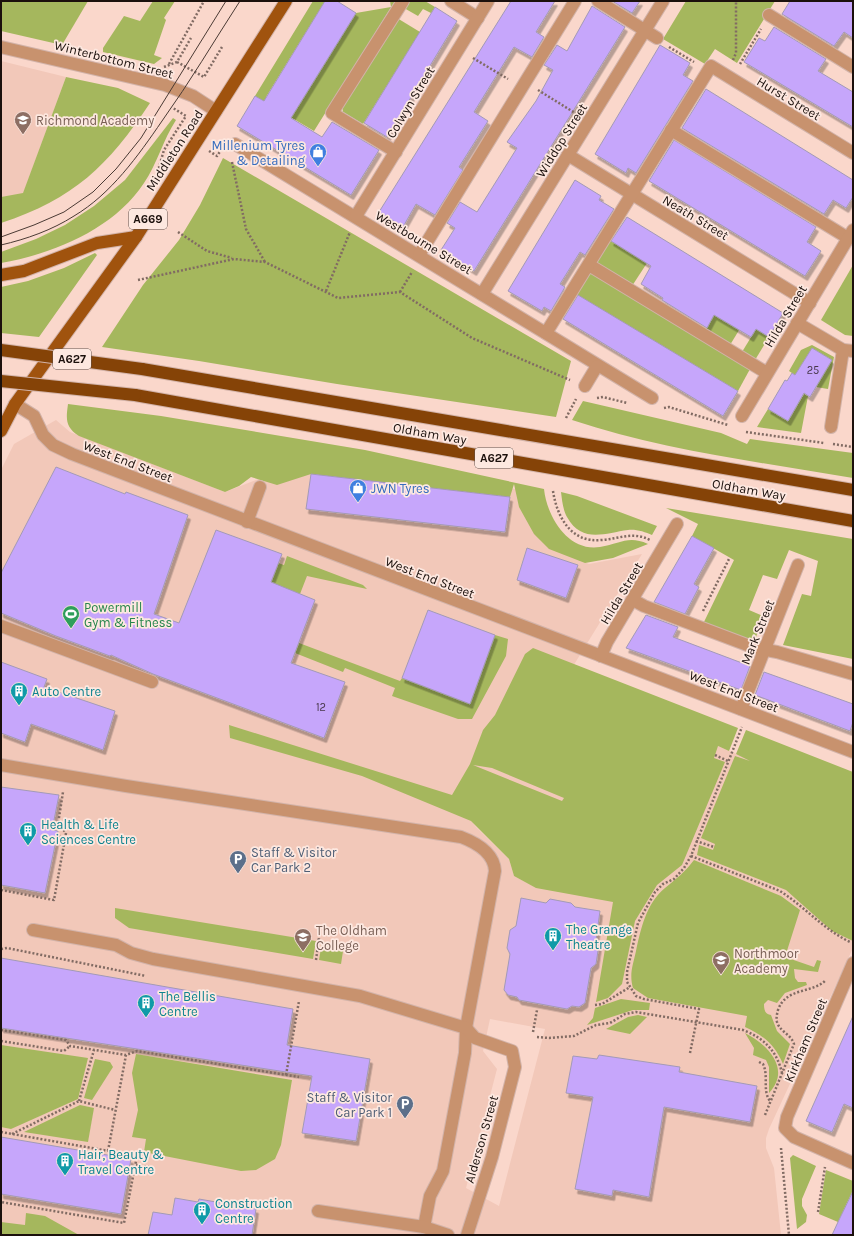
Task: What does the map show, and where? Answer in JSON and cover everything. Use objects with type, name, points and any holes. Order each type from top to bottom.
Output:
[{"type":"highway","name":"Oldham Way","points":[[1,350],[142,369],[853,490]]},
{"type":"highway","name":"Oldham Way","points":[[1,381],[135,395],[853,521]]},
{"type":"main road","name":"Middleton Road","points":[[1,431],[15,404],[136,237],[286,1]]},
{"type":"main road","name":"A669","points":[[1,276],[24,271],[97,243],[136,237]]},
{"type":"main road","name":"A669","points":[[1,413],[15,404]]},
{"type":"street","points":[[396,152],[332,113],[403,1]]},
{"type":"street","points":[[451,1],[478,18]]},
{"type":"street","name":"Colwyn Street","points":[[356,216],[488,1]]},
{"type":"street","points":[[419,255],[575,1]]},
{"type":"street","points":[[598,1],[657,38]]},
{"type":"street","name":"Widdop Street","points":[[482,294],[663,1]]},
{"type":"street","points":[[769,15],[853,67]]},
{"type":"street","name":"Winterbottom Street","points":[[1,47],[165,85],[193,96],[216,111]]},
{"type":"street","name":"Hurst Street","points":[[671,130],[711,66],[853,153]]},
{"type":"street","points":[[546,333],[671,130],[851,234]]},
{"type":"street","name":"Westbourne Street","points":[[235,144],[356,216],[597,366],[652,398]]},
{"type":"street","name":"Neath Street","points":[[568,155],[810,303]]},
{"type":"street","name":"Hilda Street","points":[[739,421],[851,234]]},
{"type":"street","points":[[589,265],[767,373]]},
{"type":"street","points":[[797,323],[848,350],[831,427]]},
{"type":"street","points":[[582,390],[597,366]]},
{"type":"street","name":"West End Street","points":[[15,404],[34,416],[43,435],[53,445],[98,464],[853,752]]},
{"type":"street","points":[[247,522],[260,487]]},
{"type":"street","name":"Hilda Street","points":[[601,656],[607,642],[677,524]]},
{"type":"street","name":"Mark Street","points":[[741,709],[798,565]]},
{"type":"street","points":[[633,600],[644,606],[755,648],[765,649],[853,674]]},
{"type":"street","points":[[1,626],[152,682]]},
{"type":"street","points":[[1,765],[126,786],[461,837],[475,843],[488,854],[494,864],[495,871],[466,1028],[465,1053],[443,1171],[430,1196],[424,1227]]},
{"type":"street","points":[[33,930],[116,945],[131,953],[153,959],[360,996],[466,1028]]},
{"type":"street","name":"Kirkham Street","points":[[786,1128],[787,1117],[853,963]]},
{"type":"street","name":"Alderson Street","points":[[466,1028],[475,1038],[512,1051],[515,1066],[492,1157],[468,1235]]},
{"type":"street","points":[[786,1128],[794,1137],[852,1159]]},
{"type":"street","points":[[318,1211],[424,1227],[448,1235]]},
{"type":"path","points":[[169,64],[204,1]]},
{"type":"path","points":[[731,64],[736,54],[736,1]]},
{"type":"path","points":[[737,68],[769,15]]},
{"type":"path","points":[[162,68],[176,62],[191,38]]},
{"type":"path","points":[[657,38],[697,64]]},
{"type":"path","points":[[176,62],[204,77],[222,47]]},
{"type":"path","points":[[176,131],[186,116],[179,111]]},
{"type":"path","points":[[232,157],[246,229],[265,262]]},
{"type":"path","points":[[326,291],[356,216]]},
{"type":"path","points":[[178,232],[207,251],[234,259],[265,262],[338,298],[400,292],[472,338],[572,381]]},
{"type":"path","points":[[138,280],[234,259]]},
{"type":"path","points":[[400,292],[415,268]]},
{"type":"path","points":[[566,418],[582,390]]},
{"type":"path","points":[[596,398],[603,397],[630,404]]},
{"type":"path","points":[[661,409],[669,407],[722,424],[739,421]]},
{"type":"path","points":[[742,430],[749,434],[853,447]]},
{"type":"path","points":[[553,491],[560,515],[574,534],[590,540],[602,540],[634,535],[642,536],[664,548]]},
{"type":"path","points":[[696,626],[729,559]]},
{"type":"path","points":[[690,1053],[699,1010],[636,996],[627,982],[627,972],[638,923],[655,892],[663,884],[674,879],[684,868],[691,856],[743,725]]},
{"type":"path","points":[[715,755],[728,761]]},
{"type":"path","points":[[1,890],[54,900],[66,833],[58,824],[64,792],[56,791]]},
{"type":"path","points":[[696,841],[714,847]]},
{"type":"path","points":[[691,856],[780,891],[791,898],[830,932],[850,942]]},
{"type":"path","points":[[316,960],[319,938]]},
{"type":"path","points":[[765,1116],[794,1044],[792,1039],[778,1026],[776,1020],[780,1005],[788,996],[823,983],[830,974]]},
{"type":"path","points":[[595,1005],[602,1004],[630,987]]},
{"type":"path","points":[[286,1075],[299,996]]},
{"type":"path","points":[[533,1032],[537,1010]]},
{"type":"path","points":[[537,1037],[549,1038],[574,1036],[626,1014],[636,1012],[743,1030],[753,1034],[764,1040],[774,1052],[782,1073]]},
{"type":"path","points":[[1,1030],[66,1040],[70,1046],[94,1050],[126,1055],[137,1051],[299,1077]]},
{"type":"path","points":[[1,1041],[64,1051],[70,1046]]},
{"type":"path","points":[[79,1101],[94,1050]]},
{"type":"path","points":[[108,1151],[126,1055]]},
{"type":"path","points":[[759,1062],[763,1064],[766,1070],[766,1095],[770,1102]]},
{"type":"path","points":[[12,1134],[79,1101],[115,1110]]},
{"type":"path","points":[[786,1128],[781,1145],[789,1235]]},
{"type":"path","points":[[1,1132],[137,1156],[124,1223],[1,1202]]},
{"type":"path","points":[[135,1165],[149,1167]]},
{"type":"path","points":[[818,1212],[826,1165]]},
{"type":"shaded area","name":"Richmond Academy","points":[[1,61],[66,77],[23,194],[1,197]]},
{"type":"shaded area","points":[[56,420],[70,432],[225,492],[292,466],[526,490],[570,556],[589,564],[642,554],[575,663],[565,683],[853,802],[853,948],[766,1138],[766,1148],[774,1168],[781,1235],[1,1235],[1,470],[14,444]],"holes":[[[452,795],[535,887],[514,876],[509,859],[476,827]],[[490,1019],[545,1029],[499,1206],[466,1188],[497,1069],[483,1051]]]},
{"type":"green space","points":[[1,1],[88,1],[62,45],[1,31]]},
{"type":"green space","points":[[153,1],[175,1],[164,18],[166,20],[154,55],[162,58],[154,64],[103,52],[103,48],[124,16],[140,21]]},
{"type":"green space","points":[[313,1],[325,1],[266,97],[293,114],[356,13],[391,7],[390,1],[395,1],[314,131],[255,96]]},
{"type":"green space","points":[[408,1],[425,1],[435,7],[431,13],[423,9],[418,16],[404,8]]},
{"type":"green space","points":[[686,1],[775,1],[737,63],[715,49],[705,64],[663,39]]},
{"type":"green space","points":[[397,18],[420,32],[363,124],[343,112],[342,105]]},
{"type":"green space","points":[[66,77],[118,88],[150,103],[119,145],[87,178],[49,203],[27,214],[1,223],[1,197],[23,193]]},
{"type":"green space","points":[[173,118],[176,120],[149,176],[131,199],[116,214],[81,237],[61,246],[21,259],[1,263],[1,252],[36,239],[65,225],[94,206],[125,180]]},
{"type":"green space","points":[[223,158],[571,361],[556,417],[102,347],[143,285],[179,240],[200,205]]},
{"type":"green space","points":[[609,240],[647,263],[632,286],[595,263]]},
{"type":"green space","points":[[95,253],[97,255],[39,337],[1,333],[1,287],[28,281],[64,268]]},
{"type":"green space","points":[[853,265],[853,336],[845,335],[821,320]]},
{"type":"green space","points":[[590,272],[750,369],[738,391],[576,294]]},
{"type":"green space","points":[[719,307],[744,322],[730,345],[705,330]]},
{"type":"green space","points":[[756,329],[769,337],[755,360],[742,352]]},
{"type":"green space","points":[[812,345],[834,357],[828,389],[816,387],[832,360],[812,348],[795,375],[789,371],[801,350]]},
{"type":"green space","points":[[804,394],[808,396],[801,433],[757,427],[768,409],[788,421]]},
{"type":"green space","points":[[583,401],[721,433],[747,444],[750,439],[853,453],[853,478],[747,461],[676,447],[572,420]]},
{"type":"green space","points":[[68,404],[161,416],[365,450],[544,489],[546,500],[555,521],[569,538],[578,544],[589,547],[600,547],[635,540],[648,544],[613,558],[585,563],[549,549],[534,534],[519,507],[514,484],[510,497],[311,474],[277,485],[251,477],[239,486],[225,492],[79,436],[74,433],[69,426],[67,418]]},
{"type":"green space","points":[[561,492],[577,496],[657,526],[652,535],[631,530],[594,535],[587,534],[580,531],[567,517]]},
{"type":"green space","points":[[666,508],[853,539],[853,659],[783,645],[802,594],[811,596],[818,561],[789,550],[777,579],[763,575],[749,610],[763,616],[754,643],[703,624],[734,560],[692,536],[698,524]]},
{"type":"green space","points":[[287,556],[363,585],[367,589],[307,576],[300,594],[271,583],[278,563],[284,565]]},
{"type":"green space","points":[[495,635],[508,639],[506,656],[472,719],[458,719],[392,696],[395,688],[345,668],[343,672],[295,653],[299,643],[400,681],[402,678],[469,703]]},
{"type":"green space","points":[[533,648],[738,728],[729,751],[718,746],[714,758],[725,762],[682,865],[657,885],[635,921],[622,984],[608,998],[596,1002],[613,902],[536,888],[514,876],[509,859],[471,821],[362,776],[230,738],[229,725],[452,795],[470,764],[483,730],[495,715],[525,654]],"holes":[[[473,765],[492,768],[564,798],[562,801]]]},
{"type":"green space","points":[[746,730],[853,772],[853,941],[832,931],[786,890],[697,855],[699,845],[713,850],[715,844],[701,838],[735,756],[750,761],[736,754]]},
{"type":"green space","points":[[694,860],[781,896],[800,910],[785,957],[814,967],[817,960],[821,961],[818,972],[794,969],[795,978],[798,982],[806,982],[807,985],[785,993],[777,1003],[768,1000],[764,1004],[765,1011],[767,1014],[771,1015],[777,1031],[790,1044],[783,1064],[780,1057],[768,1041],[745,1027],[747,1016],[648,998],[633,988],[631,974],[645,917],[653,901],[659,894],[684,872]]},
{"type":"green space","points":[[115,908],[316,941],[313,959],[129,928],[115,918]]},
{"type":"green space","points":[[322,942],[344,945],[341,964],[319,960]]},
{"type":"green space","points":[[621,999],[650,1003],[649,1010],[633,1010],[587,1025],[593,1018],[595,1008]]},
{"type":"green space","points":[[638,1015],[647,1017],[630,1034],[606,1029],[628,1017]]},
{"type":"green space","points":[[745,1033],[768,1050],[774,1058],[778,1075],[775,1084],[769,1093],[769,1067],[766,1060],[753,1055],[754,1048]]},
{"type":"green space","points":[[1,1045],[88,1058],[78,1099],[11,1129],[1,1127]]},
{"type":"green space","points":[[136,1054],[292,1080],[281,1145],[275,1159],[256,1170],[241,1171],[144,1152],[146,1139],[132,1137],[138,1110],[132,1073]]},
{"type":"green space","points":[[95,1059],[110,1062],[113,1067],[92,1100],[84,1098]]},
{"type":"green space","points":[[80,1105],[94,1108],[88,1142],[24,1132]]},
{"type":"green space","points":[[793,1155],[816,1166],[802,1199],[802,1206],[807,1215],[806,1222],[797,1229],[790,1158]]},
{"type":"green space","points":[[826,1170],[853,1181],[853,1190],[838,1222],[819,1214]]},
{"type":"green space","points":[[26,1213],[45,1216],[79,1235],[1,1235],[1,1222],[25,1225]]},
{"type":"building","points":[[325,1],[337,1],[356,13],[291,118],[322,137],[332,122],[379,150],[351,195],[237,126],[255,96],[264,101]]},
{"type":"building","points":[[511,1],[555,1],[536,32],[544,37],[532,57],[514,47],[474,112],[488,121],[459,167],[463,170],[435,215],[416,204],[403,227],[379,212]]},
{"type":"building","points":[[612,1],[640,1],[632,13]]},
{"type":"building","points":[[790,1],[853,1],[853,38],[844,32],[834,46],[782,14]]},
{"type":"building","points":[[592,6],[625,27],[474,271],[441,250],[455,228],[447,223],[460,202],[477,212],[517,148],[507,142],[536,101],[553,70],[544,65],[557,45],[567,51]]},
{"type":"building","points":[[435,7],[457,21],[387,137],[364,123]]},
{"type":"building","points":[[774,27],[826,59],[818,71],[853,92],[853,127],[744,62],[759,38],[765,41]]},
{"type":"building","points":[[660,45],[690,63],[683,75],[693,81],[636,173],[628,168],[626,173],[595,154]]},
{"type":"building","points":[[706,89],[853,180],[853,197],[846,208],[833,200],[824,214],[682,128]]},
{"type":"building","points":[[674,140],[816,227],[807,242],[821,251],[805,276],[649,181]]},
{"type":"building","points":[[575,180],[601,196],[599,200],[614,209],[585,255],[580,252],[560,284],[565,287],[551,311],[544,307],[542,311],[508,291]]},
{"type":"building","points":[[627,217],[783,313],[769,337],[756,329],[751,337],[714,315],[707,328],[662,300],[663,298],[641,284],[651,266],[611,241]]},
{"type":"building","points":[[578,295],[738,391],[723,416],[563,319]]},
{"type":"building","points":[[812,348],[832,360],[810,397],[804,393],[788,421],[768,409],[785,380],[787,381],[792,373],[795,375]]},
{"type":"building","points":[[56,467],[125,494],[126,492],[188,515],[154,614],[179,623],[216,530],[282,554],[271,582],[315,600],[291,663],[345,682],[324,738],[153,674],[111,655],[110,656],[56,636],[1,613],[1,573]]},
{"type":"building","points":[[311,474],[510,497],[505,532],[306,509]]},
{"type":"building","points":[[692,536],[714,548],[694,584],[699,587],[685,614],[654,602]]},
{"type":"building","points":[[527,548],[578,565],[566,598],[517,580]]},
{"type":"building","points":[[428,610],[495,635],[470,704],[402,678]]},
{"type":"building","points":[[646,615],[678,627],[673,637],[750,666],[741,690],[626,648]]},
{"type":"building","points":[[1,662],[47,679],[44,687],[115,711],[103,750],[31,724],[25,742],[1,733]]},
{"type":"building","points":[[764,672],[853,704],[853,722],[850,731],[755,695]]},
{"type":"building","name":"Health & Life Sciences Centre","points":[[1,787],[59,795],[52,830],[58,831],[45,893],[1,885]]},
{"type":"building","name":"The Grange Theatre","points":[[521,898],[546,903],[550,899],[571,903],[575,907],[600,911],[596,940],[599,944],[596,964],[591,968],[585,1003],[579,1007],[572,1006],[567,1009],[519,1000],[517,997],[508,995],[504,990],[510,954],[507,948],[510,930],[516,926]]},
{"type":"building","name":"The Bellis Centre","points":[[1,958],[293,1009],[287,1045],[370,1059],[356,1141],[302,1133],[312,1076],[1,1028]]},
{"type":"building","points":[[853,1016],[853,1108],[844,1104],[832,1132],[806,1121]]},
{"type":"building","points":[[599,1055],[680,1067],[679,1072],[757,1086],[750,1122],[664,1107],[649,1197],[613,1190],[612,1196],[575,1189],[593,1097],[566,1093],[573,1056],[597,1059]]},
{"type":"building","name":"Hair, Beauty & Travel Centre","points":[[1,1137],[131,1159],[121,1214],[1,1194]]},
{"type":"building","points":[[853,1191],[853,1235],[832,1235],[838,1222]]},
{"type":"building","name":"Construction Centre","points":[[175,1198],[198,1202],[199,1199],[256,1209],[252,1235],[148,1235],[153,1212],[172,1215]]},
{"type":"tram line","points":[[1,237],[64,212],[93,192],[116,169],[141,138],[226,1]]},
{"type":"tram line","points":[[1,245],[39,234],[57,226],[87,207],[112,186],[143,148],[192,76],[240,1]]},
{"type":"place","name":"Richmond Academy","points":[[23,135]]},
{"type":"place","name":"Millenium Tyres & Detailing","points":[[318,167]]},
{"type":"place","name":"JWN Tyres","points":[[358,503]]},
{"type":"place","name":"Powermill Gym & Fitness","points":[[71,629]]},
{"type":"place","name":"Auto Centre","points":[[19,706]]},
{"type":"place","name":"Health & Life Sciences Centre","points":[[28,846]]},
{"type":"place","name":"Staff & Visitor Car Park 2","points":[[238,874]]},
{"type":"place","name":"The Grange Theatre","points":[[553,951]]},
{"type":"place","name":"The Oldham College","points":[[303,952]]},
{"type":"place","name":"Northmoor Academy","points":[[721,975]]},
{"type":"place","name":"The Bellis Centre","points":[[146,1018]]},
{"type":"place","name":"Staff & Visitor Car Park 1","points":[[405,1119]]},
{"type":"place","name":"Hair, Beauty & Travel Centre","points":[[65,1176]]},
{"type":"place","name":"Construction Centre","points":[[202,1225]]}]
